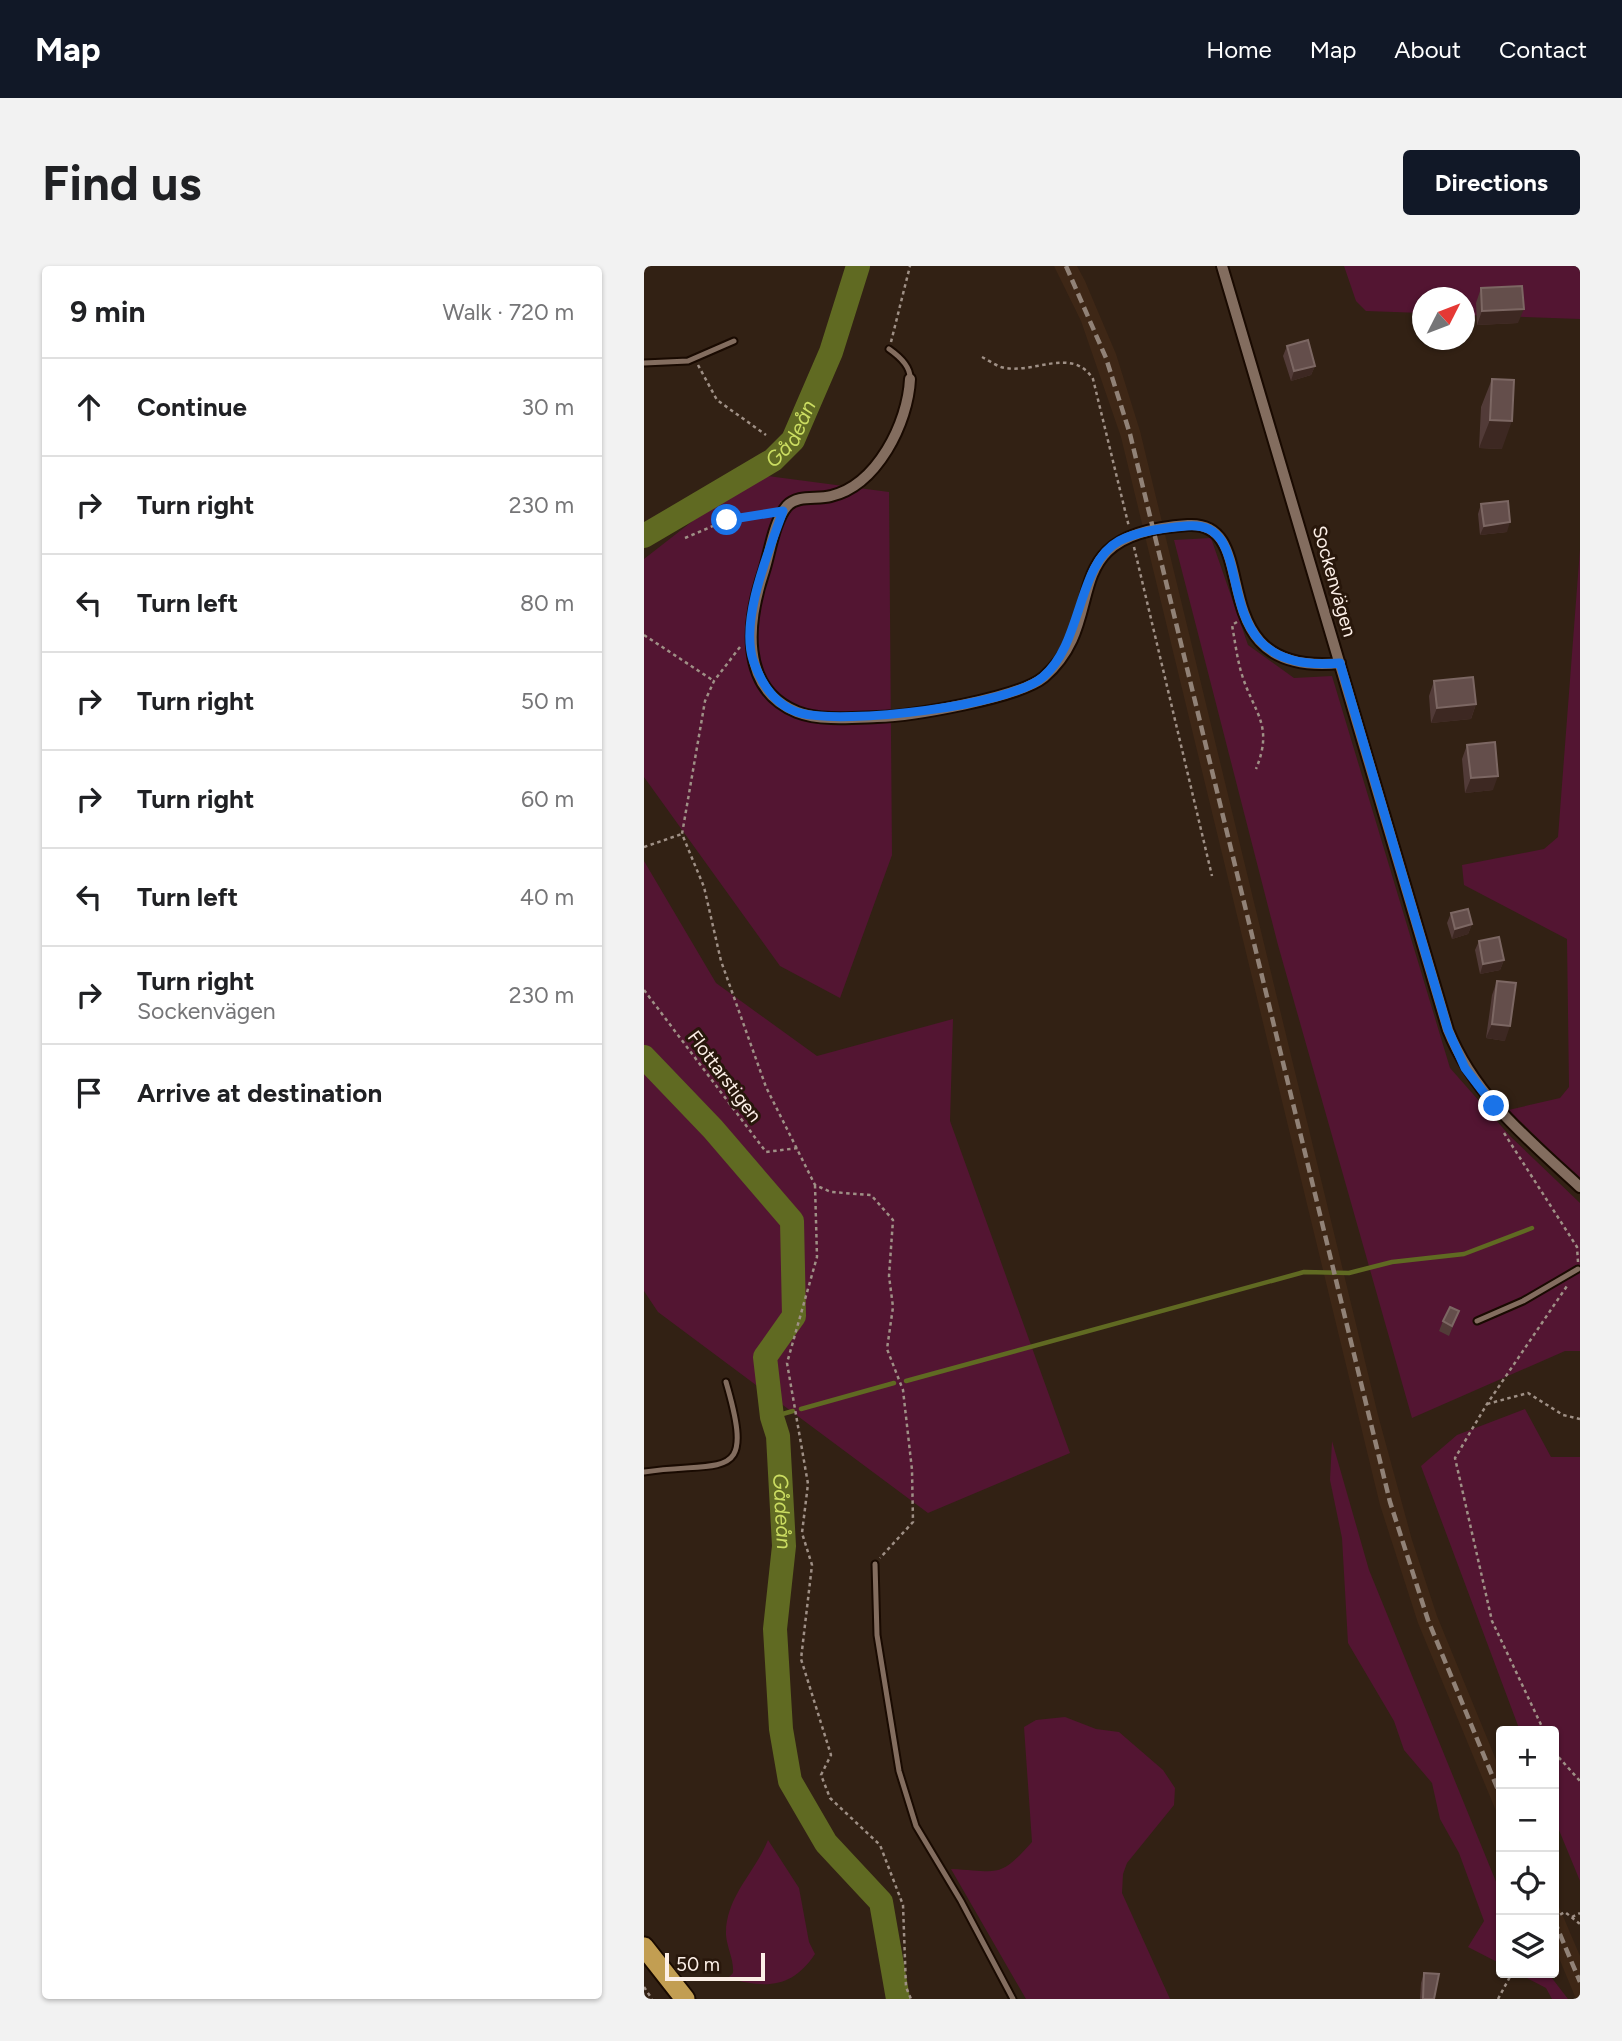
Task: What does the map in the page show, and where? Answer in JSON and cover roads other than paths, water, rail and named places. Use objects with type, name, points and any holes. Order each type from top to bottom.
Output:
[{"type":"highway","points":[[644,1947],[684,1999]]},
{"type":"street","name":"Sockenvägen","points":[[1222,266],[1448,1030],[1465,1068],[1505,1118],[1580,1187]]},
{"type":"street","points":[[910,379],[909,395],[898,423],[881,459],[871,472],[844,491],[830,496],[799,499],[783,511],[759,587],[750,637],[751,653],[763,683],[779,702],[799,713],[848,718],[907,715],[1032,685],[1056,664],[1072,635],[1098,564],[1109,548],[1131,536],[1188,525],[1212,530],[1227,553],[1245,616],[1256,637],[1269,651],[1284,660],[1314,666],[1340,663]]},
{"type":"lane","points":[[644,363],[674,363],[695,359],[734,341]]},
{"type":"lane","points":[[890,349],[901,358],[911,374],[910,379]]},
{"type":"lane","points":[[1477,1321],[1523,1301],[1578,1269]]},
{"type":"lane","points":[[644,1472],[709,1467],[728,1462],[736,1453],[739,1441],[738,1426],[726,1382]]},
{"type":"lane","points":[[874,1564],[877,1634],[899,1771],[916,1826],[961,1901],[1013,1999]]},
{"type":"waterway","name":"Gådeån","points":[[644,536],[773,460],[793,440],[831,352],[858,266]]},
{"type":"waterway","name":"Gådeån","points":[[644,1057],[713,1129],[792,1221],[794,1316],[765,1357],[772,1417],[778,1436],[784,1546],[775,1629],[781,1729],[790,1781],[826,1843],[881,1902],[898,1999]]},
{"type":"waterway","points":[[906,1381],[1304,1272],[1349,1273],[1392,1262],[1464,1254],[1532,1228]]},
{"type":"waterway","points":[[801,1409],[894,1383]]},
{"type":"waterway","points":[[772,1417],[793,1411]]},
{"type":"railway","points":[[1066,266],[1106,358],[1130,434],[1390,1502],[1428,1620],[1498,1789]]},
{"type":"railway","points":[[1559,1932],[1580,1982]]}]
